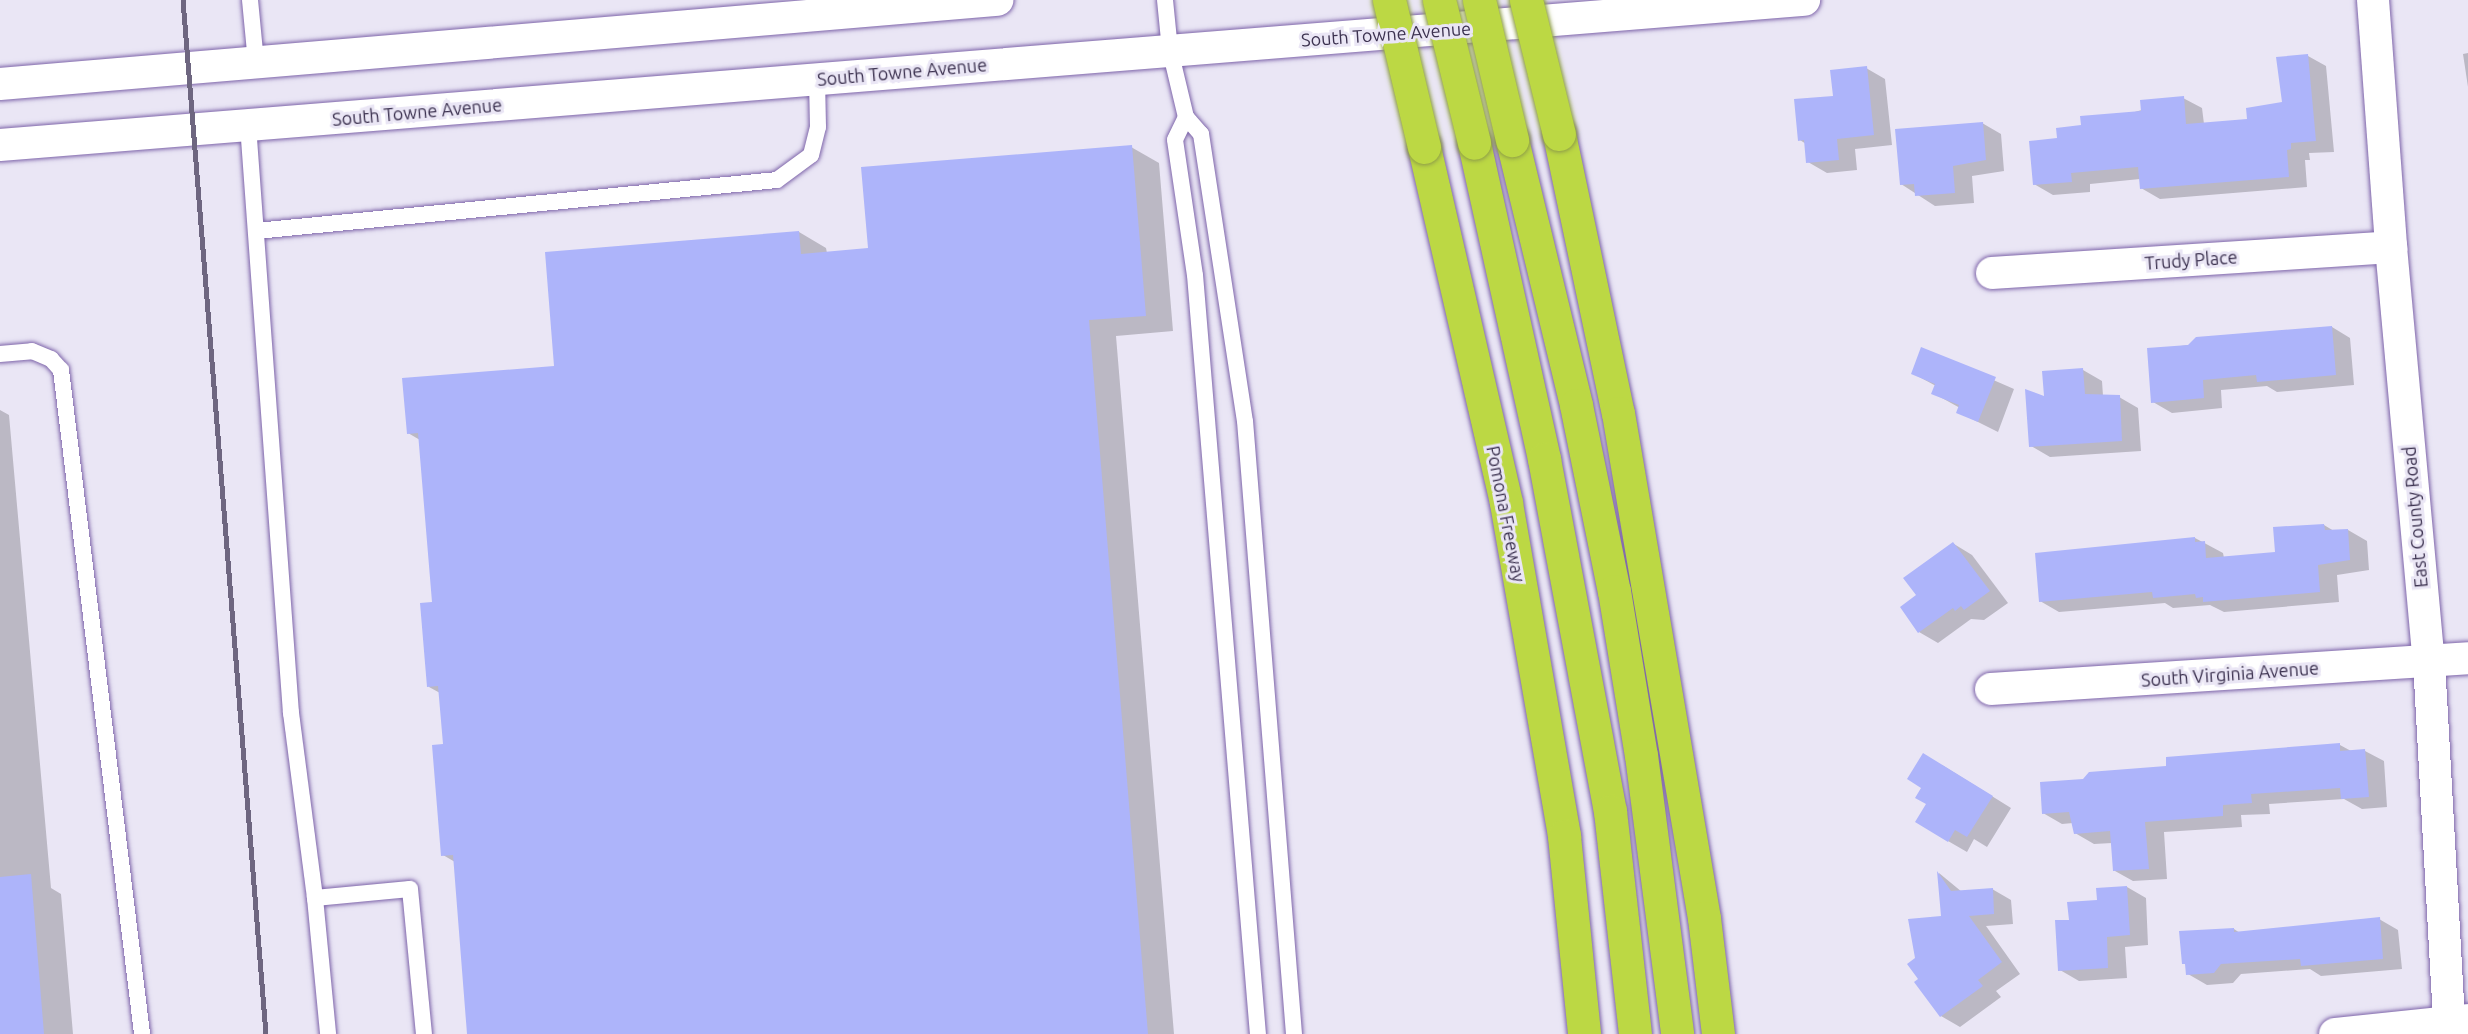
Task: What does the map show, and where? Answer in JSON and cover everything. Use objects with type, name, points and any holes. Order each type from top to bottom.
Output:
[{"type":"highway","name":"Pomona Freeway","points":[[1389,0],[1506,503],[1564,836],[1584,1034]]},
{"type":"highway","points":[[1439,0],[1474,143],[1544,459],[1607,800],[1635,1034]]},
{"type":"highway","points":[[1479,0],[1576,405],[1614,591],[1642,767],[1677,1034]]},
{"type":"highway","points":[[1526,0],[1559,134],[1618,413],[1704,918],[1718,1034]]},
{"type":"street","points":[[0,84],[256,62],[756,10],[997,0]]},
{"type":"street","name":"South Towne Avenue","points":[[0,146],[1804,0]]},
{"type":"street","name":"East County Road","points":[[2373,0],[2391,247],[2429,662],[2456,1025]]},
{"type":"street","name":"Trudy Place","points":[[1992,273],[2391,247]]},
{"type":"street","name":"South Virginia Avenue","points":[[1991,689],[2468,658]]},
{"type":"street","points":[[2335,1034],[2456,1025]]},
{"type":"lane","points":[[250,0],[256,62]]},
{"type":"lane","points":[[1165,0],[1170,50],[1186,117],[1201,134],[1245,422],[1294,1034]]},
{"type":"lane","points":[[256,231],[777,180],[811,155],[818,127],[817,80]]},
{"type":"lane","points":[[1186,117],[1175,140],[1195,276],[1258,1034]]},
{"type":"lane","points":[[248,125],[291,713],[315,898],[328,1034]]},
{"type":"lane","points":[[0,354],[32,351],[51,359],[62,370],[142,1034]]},
{"type":"lane","points":[[315,898],[410,889],[424,1034]]},
{"type":"building","points":[[2308,54],[2316,141],[2291,143],[2291,149],[2287,150],[2289,177],[2140,189],[2138,167],[2071,173],[2072,182],[2033,185],[2029,141],[2057,138],[2056,128],[2081,125],[2080,116],[2141,111],[2140,100],[2184,96],[2186,124],[2247,119],[2246,108],[2282,102],[2276,57]]},
{"type":"building","points":[[1867,66],[1874,135],[1837,139],[1839,160],[1806,163],[1804,140],[1798,141],[1794,99],[1833,96],[1830,70]]},
{"type":"building","points":[[1983,122],[1986,160],[1953,166],[1955,193],[1915,196],[1914,184],[1900,185],[1895,129]]},
{"type":"building","points":[[1132,145],[1146,316],[1089,320],[1148,1034],[467,1034],[453,855],[441,856],[432,745],[443,744],[438,686],[427,687],[420,603],[432,602],[418,433],[407,434],[402,378],[554,366],[545,252],[799,231],[801,254],[868,248],[861,167]]},
{"type":"building","points":[[2332,326],[2336,375],[2257,382],[2256,375],[2203,380],[2204,398],[2151,403],[2147,348],[2188,345],[2196,337]]},
{"type":"building","points":[[1921,347],[1996,377],[1978,422],[1956,413],[1959,405],[1931,394],[1935,384],[1911,374]]},
{"type":"building","points":[[2083,368],[2085,394],[2120,395],[2122,441],[2029,447],[2025,389],[2044,396],[2042,371]]},
{"type":"building","points":[[2324,524],[2325,530],[2348,529],[2350,560],[2318,565],[2320,592],[2203,602],[2203,597],[2196,598],[2195,594],[2153,598],[2152,592],[2039,602],[2035,553],[2195,537],[2195,542],[2205,541],[2206,558],[2275,552],[2273,527]]},
{"type":"building","points":[[1953,542],[1990,591],[1964,610],[1961,606],[1955,611],[1953,608],[1918,633],[1900,607],[1916,595],[1903,578]]},
{"type":"building","points":[[2340,743],[2340,751],[2365,749],[2369,797],[2341,799],[2340,788],[2251,794],[2252,803],[2223,805],[2223,816],[2145,822],[2149,869],[2113,871],[2110,831],[2074,834],[2069,812],[2042,814],[2040,782],[2083,779],[2089,772],[2166,766],[2166,757]]},
{"type":"building","points":[[1923,753],[1993,796],[1967,837],[1955,830],[1948,842],[1915,822],[1926,804],[1915,798],[1921,788],[1907,779]]},
{"type":"building","points":[[1937,871],[1951,891],[1993,888],[1994,914],[1969,916],[2002,962],[1978,980],[1983,986],[1940,1017],[1914,982],[1918,979],[1907,964],[1915,958],[1908,919],[1941,916]]},
{"type":"building","points":[[31,874],[44,1034],[0,1034],[0,877]]},
{"type":"building","points":[[2127,886],[2130,935],[2107,937],[2108,968],[2058,971],[2055,920],[2069,920],[2067,902],[2097,900],[2096,888]]},
{"type":"building","points":[[2380,917],[2383,959],[2301,966],[2300,959],[2221,964],[2214,973],[2186,975],[2185,964],[2182,964],[2179,931],[2234,928],[2234,932]]},
{"type":"railway","points":[[183,0],[266,1034]]}]
